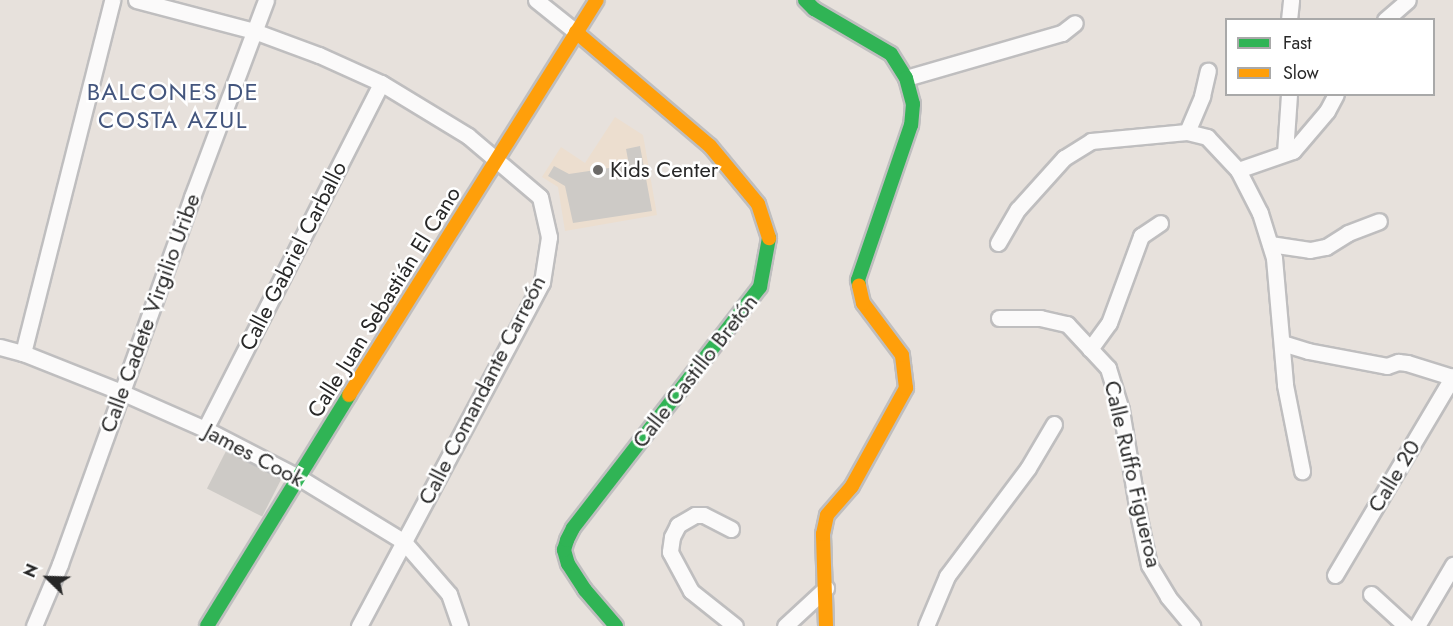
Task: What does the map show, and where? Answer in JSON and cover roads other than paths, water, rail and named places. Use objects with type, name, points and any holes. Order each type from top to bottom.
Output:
[{"type":"street","points":[[23,353],[112,0]]},
{"type":"street","name":"Calle Comandante Carreón","points":[[136,0],[254,31],[319,55],[381,83],[468,136],[540,196],[549,237],[542,282],[359,626]]},
{"type":"street","name":"Calle Cadete Virgilio Uribe","points":[[34,626],[60,564],[266,0]]},
{"type":"street","name":"Calle Castillo Bretón","points":[[536,0],[710,146],[758,204],[770,238],[760,287],[573,528],[567,540],[564,550],[568,564],[585,590],[616,626]]},
{"type":"street","name":"Calle Juan Sebastián El Cano","points":[[207,626],[597,0]]},
{"type":"street","points":[[805,0],[814,9],[878,44],[891,54],[906,78],[913,104],[910,125],[858,280],[863,303],[902,355],[906,388],[852,486],[827,515],[823,534],[826,626]]},
{"type":"street","points":[[1289,18],[1292,0]]},
{"type":"street","points":[[1387,18],[1408,0]]},
{"type":"street","points":[[906,78],[1044,39],[1062,33],[1075,23]]},
{"type":"street","points":[[1187,132],[1202,96],[1208,71]]},
{"type":"street","name":"Calle Gabriel Carballo","points":[[205,429],[381,83]]},
{"type":"street","points":[[1286,153],[1289,96]]},
{"type":"street","points":[[1238,170],[1293,151],[1313,128],[1335,96]]},
{"type":"street","points":[[998,243],[1018,209],[1058,165],[1091,141],[1187,132],[1207,137],[1238,170],[1260,213],[1274,258],[1285,385],[1302,471]]},
{"type":"street","points":[[1270,244],[1310,250],[1326,247],[1348,233],[1379,221]]},
{"type":"street","points":[[1090,349],[1109,323],[1141,236],[1160,223]]},
{"type":"street","name":"Calle Ruffo Figueroa","points":[[999,318],[1040,318],[1067,324],[1108,368],[1121,410],[1138,518],[1149,565],[1168,597],[1192,626]]},
{"type":"street","points":[[1282,343],[1308,351],[1387,366],[1398,362],[1407,363],[1453,377]]},
{"type":"street","name":"James Cook","points":[[0,347],[23,353],[121,392],[205,429],[298,477],[403,541],[450,594],[460,626]]},
{"type":"street","name":"Calle 20","points":[[1335,575],[1453,377]]},
{"type":"street","points":[[926,626],[947,576],[1028,468],[1054,424]]},
{"type":"street","points":[[731,529],[703,515],[695,515],[678,525],[672,537],[670,552],[691,591],[735,626]]},
{"type":"street","points":[[1417,626],[1453,565]]},
{"type":"street","points":[[785,626],[826,588]]},
{"type":"street","points":[[1371,594],[1406,626]]},
{"type":"place","name":"Kids Center","points":[[598,170]]},
{"type":"district","name":"BALCONES DE COSTA AZUL","points":[[173,106]]}]
